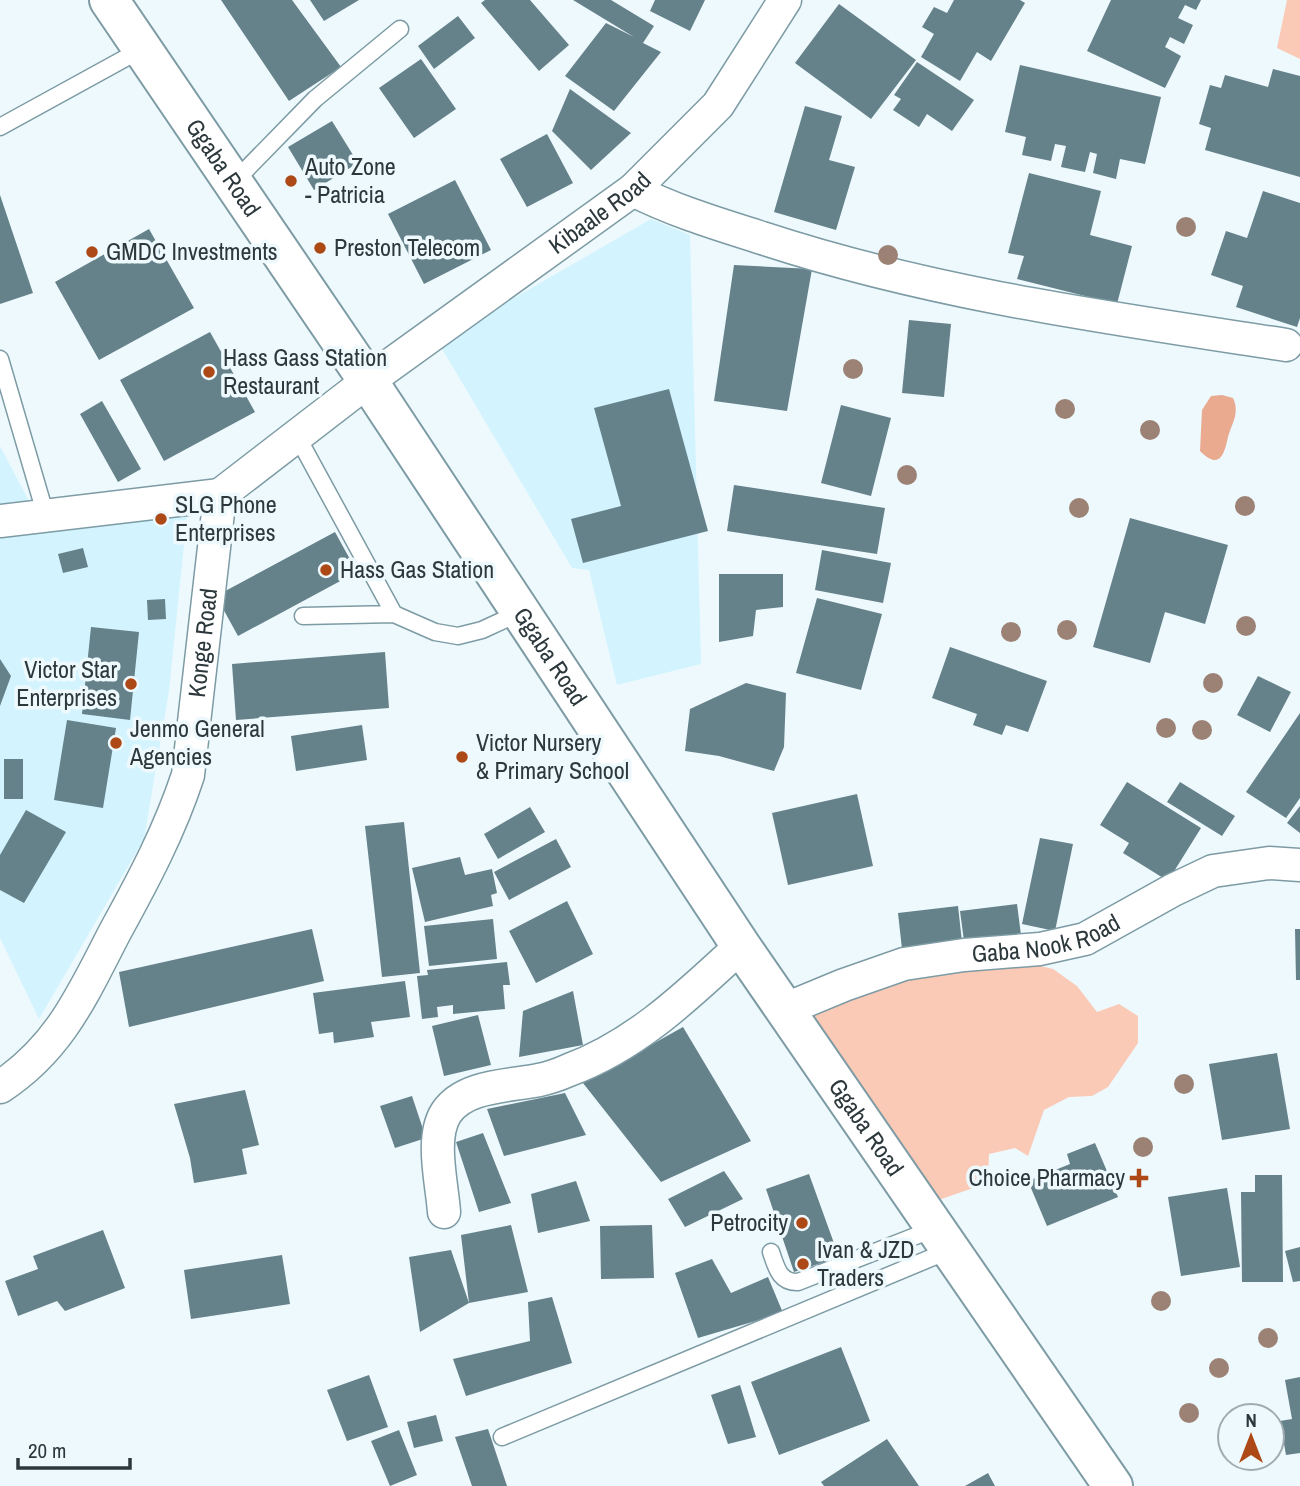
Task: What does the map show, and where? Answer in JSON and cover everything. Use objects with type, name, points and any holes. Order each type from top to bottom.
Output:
[{"type":"main road","name":"Ggaba Road","points":[[109,0],[368,380],[741,946],[943,1239],[1107,1484]]},
{"type":"street","name":"Kibaale Road","points":[[368,380],[633,190],[718,105],[785,0]]},
{"type":"street","points":[[633,190],[663,206],[838,261],[1033,306],[1286,345]]},
{"type":"street","points":[[0,521],[220,495],[368,380]]},
{"type":"street","name":"Konge Road","points":[[0,1087],[23,1072],[43,1053],[69,1019],[158,852],[175,814],[188,775],[220,495]]},
{"type":"street","name":"Gaba Nook Road","points":[[786,1009],[904,964],[964,955],[1040,949],[1085,939],[1213,871],[1269,863],[1300,865]]},
{"type":"street","points":[[444,1212],[437,1136],[447,1112],[463,1097],[573,1069],[625,1042],[668,1014],[741,946]]},
{"type":"lane","points":[[233,183],[315,99],[400,29]]},
{"type":"lane","points":[[0,127],[143,49]]},
{"type":"lane","points":[[0,359],[46,516]]},
{"type":"lane","points":[[297,436],[394,614]]},
{"type":"lane","points":[[303,616],[394,614],[435,632],[458,636],[482,631],[521,612]]},
{"type":"lane","points":[[771,1252],[781,1276],[791,1282],[797,1282],[943,1239]]},
{"type":"lane","points":[[502,1437],[943,1239]]},
{"type":"shaded area","points":[[1287,0],[1300,0],[1300,59],[1277,48]]},
{"type":"shaded area","points":[[651,219],[690,235],[701,664],[617,685],[589,570],[572,568],[438,342]]},
{"type":"shaded area","points":[[1211,396],[1233,398],[1236,413],[1225,450],[1220,458],[1212,460],[1200,451],[1202,410]]},
{"type":"shaded area","points":[[0,446],[30,503],[0,507]]},
{"type":"shaded area","points":[[188,506],[169,691],[144,839],[39,1019],[0,938],[0,530]]},
{"type":"shaded area","points":[[1016,960],[1053,969],[1077,986],[1097,1012],[1119,1004],[1138,1016],[1138,1043],[1108,1087],[1092,1096],[1069,1097],[1044,1110],[1028,1156],[1015,1148],[989,1154],[988,1177],[976,1187],[930,1203],[806,1021],[827,1003],[889,983]]},
{"type":"building","points":[[221,0],[292,0],[341,67],[289,101]]},
{"type":"building","points":[[310,0],[359,0],[324,21]]},
{"type":"building","points":[[485,0],[530,0],[569,45],[539,71],[481,3]]},
{"type":"building","points":[[573,0],[611,0],[654,26],[643,43],[661,52],[614,111],[565,76],[606,23],[634,37]]},
{"type":"building","points":[[655,0],[705,0],[690,31],[650,11]]},
{"type":"building","points":[[954,0],[1020,0],[1025,3],[991,61],[977,52],[960,81],[921,57],[934,34],[922,27],[934,7],[947,13]]},
{"type":"building","points":[[1111,0],[1201,0],[1196,10],[1185,5],[1178,18],[1193,25],[1184,44],[1170,37],[1165,47],[1181,56],[1165,88],[1087,51]]},
{"type":"building","points":[[839,4],[916,60],[871,119],[795,63]]},
{"type":"building","points":[[458,16],[475,38],[434,69],[418,46]]},
{"type":"building","points":[[421,59],[456,109],[414,138],[379,88]]},
{"type":"building","points":[[917,62],[974,100],[952,131],[927,114],[919,127],[893,110],[901,99],[894,95]]},
{"type":"building","points":[[1020,65],[1161,97],[1145,164],[1120,159],[1116,179],[1093,173],[1097,154],[1090,152],[1085,172],[1061,167],[1066,146],[1055,144],[1051,161],[1022,155],[1026,137],[1005,132]]},
{"type":"building","points":[[1273,69],[1300,76],[1300,177],[1205,150],[1211,128],[1199,124],[1210,85],[1221,88],[1225,75],[1268,87]]},
{"type":"building","points":[[570,89],[631,133],[591,170],[552,131]]},
{"type":"building","points":[[805,106],[842,116],[829,160],[855,167],[836,230],[774,212]]},
{"type":"building","points":[[332,121],[358,163],[314,190],[288,147]]},
{"type":"building","points":[[547,134],[573,183],[527,207],[500,159]]},
{"type":"building","points":[[1029,173],[1101,191],[1090,235],[1132,246],[1117,304],[1017,279],[1024,256],[1008,253]]},
{"type":"building","points":[[455,180],[491,250],[424,284],[388,214]]},
{"type":"building","points":[[1263,191],[1300,203],[1300,318],[1297,327],[1236,307],[1243,286],[1211,275],[1226,231],[1247,238]]},
{"type":"building","points":[[0,195],[33,293],[0,304]]},
{"type":"building","points":[[149,229],[194,308],[99,360],[55,282]]},
{"type":"building","points":[[734,265],[812,269],[787,411],[714,401]]},
{"type":"building","points":[[909,320],[951,324],[944,397],[902,393]]},
{"type":"building","points":[[210,332],[255,412],[164,461],[120,380]]},
{"type":"building","points":[[669,389],[708,531],[583,563],[571,519],[621,506],[594,408]]},
{"type":"building","points":[[102,401],[141,469],[118,482],[80,414]]},
{"type":"building","points":[[841,405],[891,418],[871,496],[821,483]]},
{"type":"building","points":[[734,485],[885,508],[877,554],[727,531]]},
{"type":"building","points":[[1130,518],[1228,545],[1205,624],[1165,612],[1150,663],[1093,647]]},
{"type":"building","points":[[335,532],[357,572],[238,636],[216,596]]},
{"type":"building","points":[[83,548],[88,567],[63,573],[58,554]]},
{"type":"building","points":[[822,550],[891,563],[883,603],[815,590]]},
{"type":"building","points":[[719,574],[783,574],[783,607],[756,610],[753,636],[719,642]]},
{"type":"building","points":[[817,598],[882,614],[861,690],[796,673]]},
{"type":"building","points":[[165,599],[166,619],[148,620],[147,600]]},
{"type":"building","points":[[91,627],[139,632],[130,720],[82,714]]},
{"type":"building","points":[[950,647],[1047,681],[1028,732],[1006,725],[1002,735],[973,725],[977,714],[932,698]]},
{"type":"building","points":[[385,652],[389,708],[236,720],[232,664]]},
{"type":"building","points":[[0,659],[11,676],[0,706]]},
{"type":"building","points":[[1258,676],[1291,692],[1270,732],[1237,715]]},
{"type":"building","points":[[746,683],[786,693],[784,747],[774,771],[719,756],[685,751],[690,709]]},
{"type":"building","points":[[1300,713],[1300,798],[1286,818],[1246,792]]},
{"type":"building","points":[[67,720],[116,728],[103,808],[54,800]]},
{"type":"building","points":[[362,725],[367,760],[296,771],[291,736]]},
{"type":"building","points":[[4,759],[23,759],[23,799],[4,799]]},
{"type":"building","points":[[1127,782],[1201,828],[1168,881],[1123,853],[1129,843],[1100,825]]},
{"type":"building","points":[[1180,782],[1235,816],[1222,836],[1167,802]]},
{"type":"building","points":[[857,794],[873,866],[788,885],[772,813]]},
{"type":"building","points":[[1300,806],[1300,833],[1287,823]]},
{"type":"building","points":[[530,807],[545,832],[498,859],[484,834]]},
{"type":"building","points":[[26,810],[66,832],[24,903],[0,890],[0,855]]},
{"type":"building","points":[[404,822],[420,973],[382,977],[365,826]]},
{"type":"building","points":[[1040,838],[1073,844],[1055,931],[1022,924]]},
{"type":"building","points":[[556,839],[571,867],[509,900],[494,872]]},
{"type":"building","points":[[460,857],[465,875],[492,869],[497,893],[491,895],[493,906],[425,922],[412,868]]},
{"type":"building","points":[[567,901],[593,954],[536,983],[509,931]]},
{"type":"building","points":[[1017,904],[1021,935],[964,941],[960,911]]},
{"type":"building","points":[[958,906],[962,942],[902,949],[898,913]]},
{"type":"building","points":[[493,919],[497,959],[429,966],[424,926]]},
{"type":"building","points":[[312,929],[324,981],[129,1027],[119,972]]},
{"type":"building","points":[[1295,929],[1300,929],[1300,980],[1296,980]]},
{"type":"building","points":[[507,962],[510,985],[503,985],[505,1009],[453,1014],[453,1005],[437,1007],[438,1017],[422,1019],[417,976],[428,975],[427,970]]},
{"type":"building","points":[[405,981],[410,1017],[371,1022],[374,1037],[334,1043],[333,1032],[319,1034],[313,993]]},
{"type":"building","points":[[573,991],[583,1045],[519,1057],[523,1011]]},
{"type":"building","points":[[478,1015],[491,1065],[444,1076],[432,1026]]},
{"type":"building","points":[[683,1027],[751,1141],[661,1182],[583,1083]]},
{"type":"building","points":[[1277,1053],[1290,1129],[1222,1140],[1209,1064]]},
{"type":"building","points":[[245,1090],[259,1145],[242,1149],[247,1174],[194,1183],[190,1158],[174,1104]]},
{"type":"building","points":[[565,1093],[586,1135],[504,1156],[487,1109]]},
{"type":"building","points":[[412,1096],[426,1138],[395,1148],[380,1106]]},
{"type":"building","points":[[483,1133],[511,1203],[479,1212],[456,1142]]},
{"type":"building","points":[[1095,1143],[1118,1197],[1047,1226],[1028,1181],[1070,1164],[1067,1154]]},
{"type":"building","points":[[724,1171],[743,1199],[685,1227],[668,1199]]},
{"type":"building","name":"Petrocity","points":[[809,1174],[839,1257],[794,1272],[766,1189]]},
{"type":"building","points":[[1255,1175],[1282,1175],[1283,1282],[1242,1282],[1241,1192],[1255,1192]]},
{"type":"building","points":[[576,1181],[590,1221],[538,1233],[531,1194]]},
{"type":"building","points":[[1227,1188],[1240,1267],[1181,1276],[1168,1197]]},
{"type":"building","points":[[511,1225],[528,1292],[469,1303],[461,1235]]},
{"type":"building","points":[[652,1225],[654,1278],[601,1279],[600,1226]]},
{"type":"building","points":[[103,1230],[125,1288],[65,1311],[57,1301],[18,1316],[5,1281],[38,1269],[33,1256]]},
{"type":"building","points":[[1300,1247],[1300,1281],[1293,1282],[1285,1251]]},
{"type":"building","points":[[451,1250],[469,1303],[420,1332],[409,1257]]},
{"type":"building","points":[[282,1255],[290,1304],[191,1319],[184,1270]]},
{"type":"building","points":[[712,1259],[731,1293],[768,1277],[783,1313],[698,1338],[675,1273]]},
{"type":"building","points":[[552,1297],[572,1363],[466,1396],[453,1359],[530,1341],[528,1302]]},
{"type":"building","points":[[841,1347],[870,1421],[779,1455],[751,1382]]},
{"type":"building","points":[[369,1375],[388,1427],[347,1441],[327,1390]]},
{"type":"building","points":[[1300,1377],[1300,1453],[1286,1455],[1286,1420],[1292,1419],[1285,1380]]},
{"type":"building","points":[[740,1385],[756,1437],[728,1444],[711,1395]]},
{"type":"building","points":[[436,1415],[443,1441],[414,1448],[407,1422]]},
{"type":"building","points":[[488,1429],[507,1486],[472,1486],[455,1437]]},
{"type":"building","points":[[399,1430],[417,1475],[390,1486],[371,1441]]},
{"type":"building","points":[[887,1439],[919,1486],[824,1486],[821,1482]]},
{"type":"building","points":[[988,1473],[995,1486],[965,1486]]},
{"type":"place","name":"Auto Zone - Patricia","points":[[291,181]]},
{"type":"place","name":"Preston Telecom","points":[[320,248]]},
{"type":"place","name":"GMDC Investments","points":[[92,252]]},
{"type":"place","name":"Hass Gass Station Restaurant","points":[[209,372]]},
{"type":"place","name":"SLG Phone Enterprises","points":[[161,519]]},
{"type":"place","name":"Hass Gas Station","points":[[326,570]]},
{"type":"place","name":"Victor Star Enterprises","points":[[131,684]]},
{"type":"place","name":"Jenmo General Agencies","points":[[116,743]]},
{"type":"place","name":"Victor Nursery & Primary School","points":[[462,757]]},
{"type":"place","name":"Choice Pharmacy","points":[[1139,1178]]},
{"type":"place","name":"Petrocity","points":[[802,1223]]},
{"type":"place","name":"Ivan & JZD Traders","points":[[803,1264]]}]
